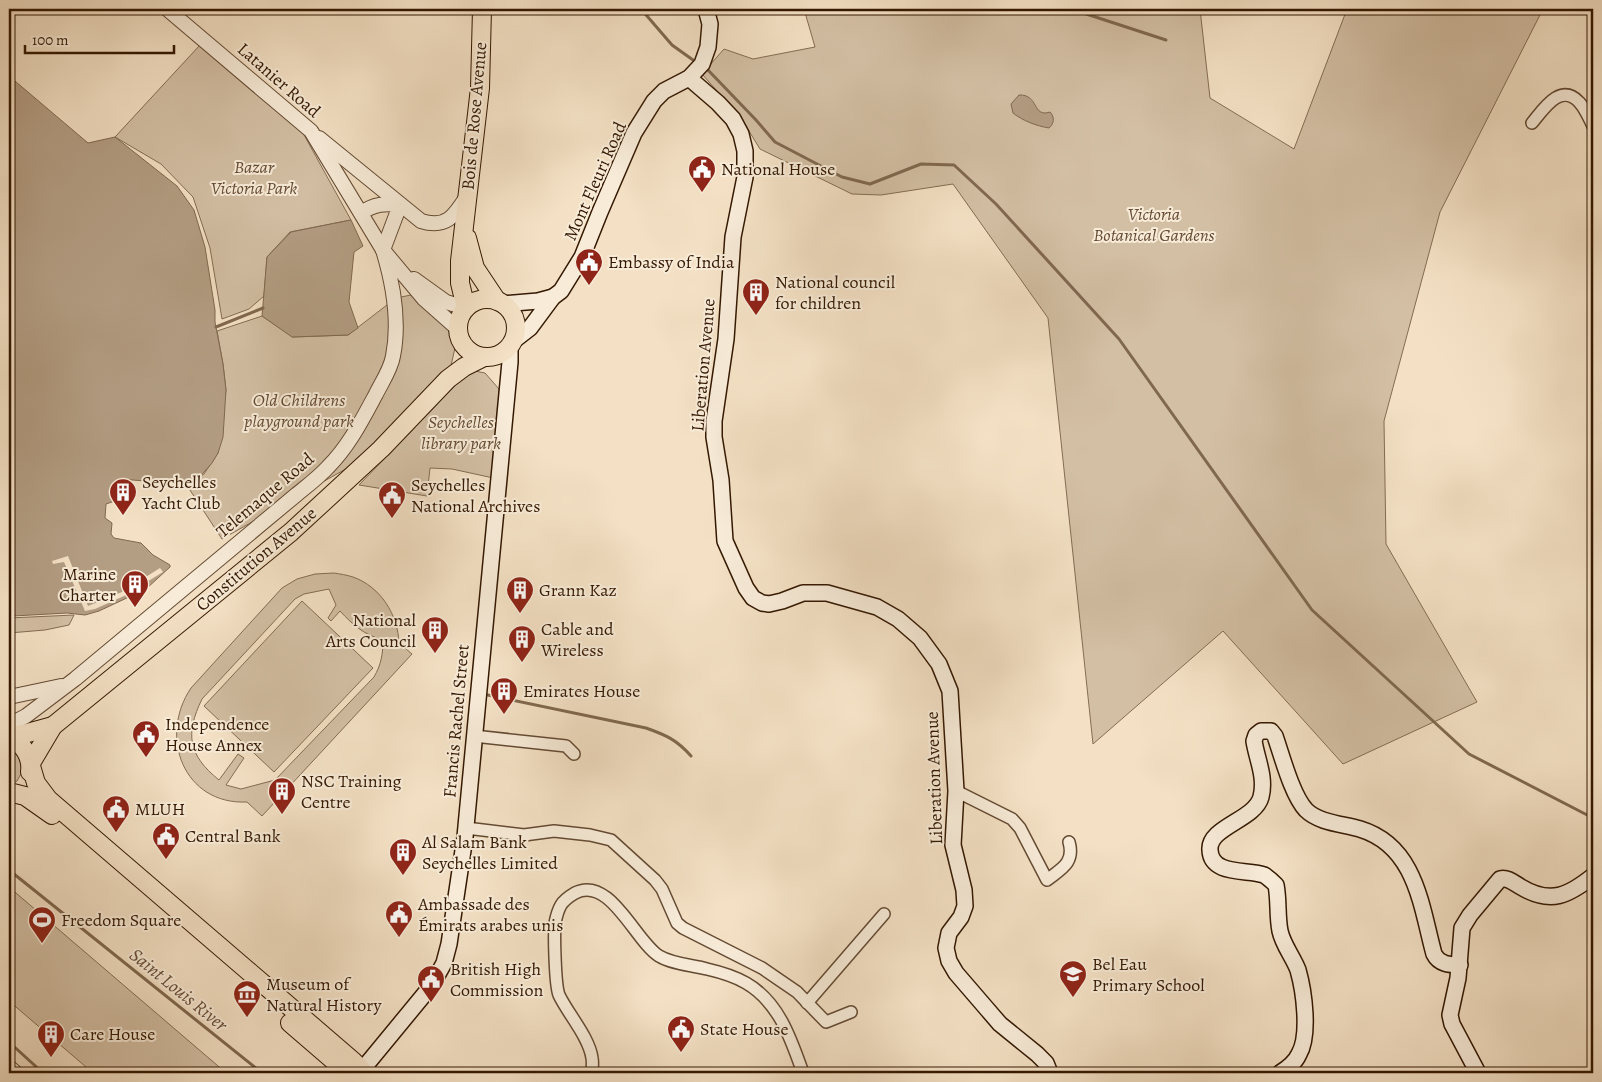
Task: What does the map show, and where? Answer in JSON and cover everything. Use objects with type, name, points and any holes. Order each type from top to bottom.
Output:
[{"type":"main road","name":"Bois de Rose Avenue","points":[[466,308],[460,283],[460,261],[466,196],[480,88],[482,9]]},
{"type":"main road","name":"Mont Fleuri Road","points":[[511,344],[530,328],[553,297],[561,291],[582,257],[634,134],[654,102],[664,91],[689,78],[702,64],[708,48],[710,24],[706,9]]},
{"type":"main road","name":"Liberation Avenue","points":[[689,78],[733,119],[741,134],[746,151],[746,177],[733,237],[726,339],[714,421],[714,438],[721,480],[725,541],[746,588],[753,598],[762,603],[769,604],[803,593],[827,593],[877,607],[898,619],[920,638],[939,664],[950,691],[956,791],[953,845],[964,890],[965,906],[961,917],[949,933],[946,948],[949,961],[956,973],[986,1009],[1000,1024],[1037,1054],[1046,1063],[1050,1073]]},
{"type":"main road","name":"Bois de Rose Avenue","points":[[465,222],[470,253],[476,268],[500,303]]},
{"type":"main road","points":[[500,303],[509,310],[516,326],[516,334],[511,344],[498,355],[484,357],[474,354],[466,348],[461,340],[459,330],[459,322],[466,308],[481,300],[500,303],[538,302],[553,297]]},
{"type":"main road","name":"Constitution Avenue","points":[[448,379],[454,360],[459,330]]},
{"type":"main road","name":"Francis Rachel Street","points":[[358,1072],[432,985],[444,963],[452,925],[466,828],[511,344]]},
{"type":"main road","name":"Constitution Avenue","points":[[11,794],[26,782],[31,765],[53,726],[291,532],[374,455],[448,379],[464,367],[484,357]]},
{"type":"main road","name":"Constitution Avenue","points":[[9,738],[53,726]]},
{"type":"main road","points":[[1280,1073],[1295,1061],[1300,1053],[1304,1039],[1304,1010],[1297,969],[1280,930],[1276,885],[1271,879],[1263,875],[1222,868],[1212,859],[1210,852],[1212,840],[1219,833],[1251,812],[1261,798],[1263,778],[1254,741],[1256,735],[1261,731],[1271,731],[1275,736],[1296,793],[1306,810],[1323,820],[1370,832],[1399,857],[1409,870],[1419,892],[1436,958],[1446,964],[1460,966]]},
{"type":"main road","points":[[9,738],[21,745],[28,753],[36,783],[48,799],[358,1072]]},
{"type":"main road","points":[[11,794],[25,796],[43,807],[358,1072]]},
{"type":"main road","points":[[1478,1073],[1452,1024],[1450,1015],[1460,966],[1462,928],[1470,915],[1500,879],[1505,878],[1530,892],[1548,896],[1573,891],[1593,876]]},
{"type":"street","name":"Latanier Road","points":[[167,9],[311,131],[383,250],[424,299],[459,330]]},
{"type":"street","points":[[1532,123],[1555,97],[1566,95],[1578,101],[1593,126]]},
{"type":"street","points":[[311,131],[421,221],[436,224],[449,220],[455,216],[466,196]]},
{"type":"street","points":[[361,214],[376,205],[400,205]]},
{"type":"street","points":[[383,250],[400,205]]},
{"type":"street","name":"Telemaque Road","points":[[9,726],[26,716],[67,685],[296,495],[328,467],[345,448],[360,424],[393,357],[395,336],[394,301],[391,276],[383,250]]},
{"type":"street","name":"Latanier Road","points":[[400,268],[446,302],[466,308]]},
{"type":"street","name":"Telemaque Road","points":[[9,697],[67,685]]},
{"type":"street","points":[[474,736],[566,746],[574,754]]},
{"type":"street","points":[[956,791],[1012,818],[1020,828],[1046,880],[1070,859],[1069,842]]},
{"type":"street","points":[[466,828],[524,835],[563,832],[611,840],[659,884],[672,913],[682,928],[762,968],[797,992],[826,1022],[851,1012]]},
{"type":"street","points":[[592,1073],[592,1057],[584,1037],[557,992],[555,921],[561,905],[570,895],[580,890],[591,890],[605,895],[617,907],[650,949],[661,957],[725,974],[750,986],[764,997],[781,1018],[803,1073]]},
{"type":"street","points":[[807,1002],[884,914]]},
{"type":"street","points":[[9,1067],[16,1073]]},
{"type":"green space","name":"Victoria Botanical Gardens","points":[[804,9],[1200,9],[1210,98],[1294,149],[1347,9],[1543,9],[1440,212],[1384,421],[1386,544],[1477,702],[1343,764],[1223,631],[1093,744],[1048,318],[953,184],[881,195],[852,194],[760,149],[741,118],[702,74],[724,49],[753,59],[815,47]]},
{"type":"green space","name":"Bazar Victoria Park","points":[[200,45],[303,133],[351,220],[290,232],[267,257],[264,296],[249,309],[222,319],[210,248],[193,197],[161,164],[115,137]]},
{"type":"green space","name":"Old Childrens playground park","points":[[416,294],[459,330],[448,379],[381,449],[222,539],[186,484],[204,474],[218,453],[226,390],[217,331],[262,316],[293,337],[348,335],[396,298]]},
{"type":"green space","name":"Seychelles library park","points":[[470,370],[485,373],[499,389],[498,479],[452,469],[430,468],[427,496],[359,485]]},
{"type":"green space","points":[[334,573],[353,577],[372,588],[380,595],[391,612],[398,633],[399,643],[412,654],[262,816],[247,802],[225,800],[207,792],[193,780],[183,764],[178,746],[177,727],[181,707],[191,688],[282,588],[297,579],[315,574]],"holes":[[[329,589],[336,605],[328,618],[331,621],[340,611],[359,629],[383,640],[381,659],[374,677],[275,780],[241,789],[226,785],[244,758],[238,754],[219,780],[201,762],[192,743],[192,733],[193,723],[202,699],[295,599],[304,594]]]},
{"type":"green space","points":[[302,601],[373,668],[274,772],[204,706]]},
{"type":"green space","points":[[74,615],[69,625],[45,630],[9,633],[9,618]]},
{"type":"green space","points":[[9,747],[18,752],[23,770],[17,781],[9,785]]},
{"type":"green space","name":"Freedom Square","points":[[9,887],[225,1072],[93,1073],[9,1001]]},
{"type":"shaded area","points":[[9,76],[88,143],[115,137],[177,186],[194,210],[205,247],[215,310],[215,322],[223,364],[226,390],[223,437],[218,453],[212,463],[198,479],[186,484],[119,479],[116,482],[115,501],[106,504],[105,518],[112,523],[111,534],[114,538],[141,543],[153,555],[170,565],[170,567],[146,589],[99,611],[85,615],[67,613],[9,615]]},
{"type":"shaded area","points":[[1019,95],[1030,98],[1040,112],[1050,112],[1053,120],[1049,128],[1030,123],[1013,113],[1011,104]]},
{"type":"shaded area","points":[[351,220],[363,246],[354,252],[349,302],[358,328],[348,335],[292,337],[262,316],[267,257],[291,232]]},
{"type":"pier","points":[[68,556],[88,606],[122,592],[160,568],[163,572],[124,596],[95,609],[85,611],[64,562],[53,564],[52,561]]},
{"type":"waterway","points":[[641,9],[672,45],[693,60]]},
{"type":"waterway","points":[[1071,9],[1166,40]]},
{"type":"waterway","points":[[708,70],[775,142],[842,177],[870,184],[921,164],[954,165],[996,204],[1119,339],[1312,610],[1469,754],[1593,818]]},
{"type":"waterway","points":[[216,327],[263,308]]},
{"type":"waterway","points":[[483,694],[646,728],[671,739],[691,756]]},
{"type":"waterway","name":"Saint Louis River","points":[[9,870],[262,1073]]},
{"type":"waterway","points":[[9,1042],[43,1073]]},
{"type":"place","name":"National House","points":[[702,193]]},
{"type":"place","name":"Embassy of India","points":[[589,286]]},
{"type":"place","name":"National council for children","points":[[756,316]]},
{"type":"place","name":"Seychelles Yacht Club","points":[[123,516]]},
{"type":"place","name":"Seychelles National Archives","points":[[392,519]]},
{"type":"place","name":"Marine Charter","points":[[135,608]]},
{"type":"place","name":"Grann Kaz","points":[[520,614]]},
{"type":"place","name":"National Arts Council","points":[[435,654]]},
{"type":"place","name":"Cable and Wireless","points":[[522,663]]},
{"type":"place","name":"Emirates House","points":[[504,715]]},
{"type":"place","name":"Independence House Annex","points":[[146,758]]},
{"type":"place","name":"NSC Training Centre","points":[[282,815]]},
{"type":"place","name":"MLUH","points":[[116,833]]},
{"type":"place","name":"Central Bank","points":[[166,860]]},
{"type":"place","name":"Al Salam Bank Seychelles Limited","points":[[403,876]]},
{"type":"place","name":"Ambassade des Émirats arabes unis","points":[[399,938]]},
{"type":"place","name":"Freedom Square","points":[[42,944]]},
{"type":"place","name":"Bel Eau Primary School","points":[[1073,998]]},
{"type":"place","name":"British High Commission","points":[[431,1003]]},
{"type":"place","name":"Museum of Natural History","points":[[247,1018]]},
{"type":"place","name":"State House","points":[[681,1053]]},
{"type":"place","name":"Care House","points":[[51,1058]]}]
